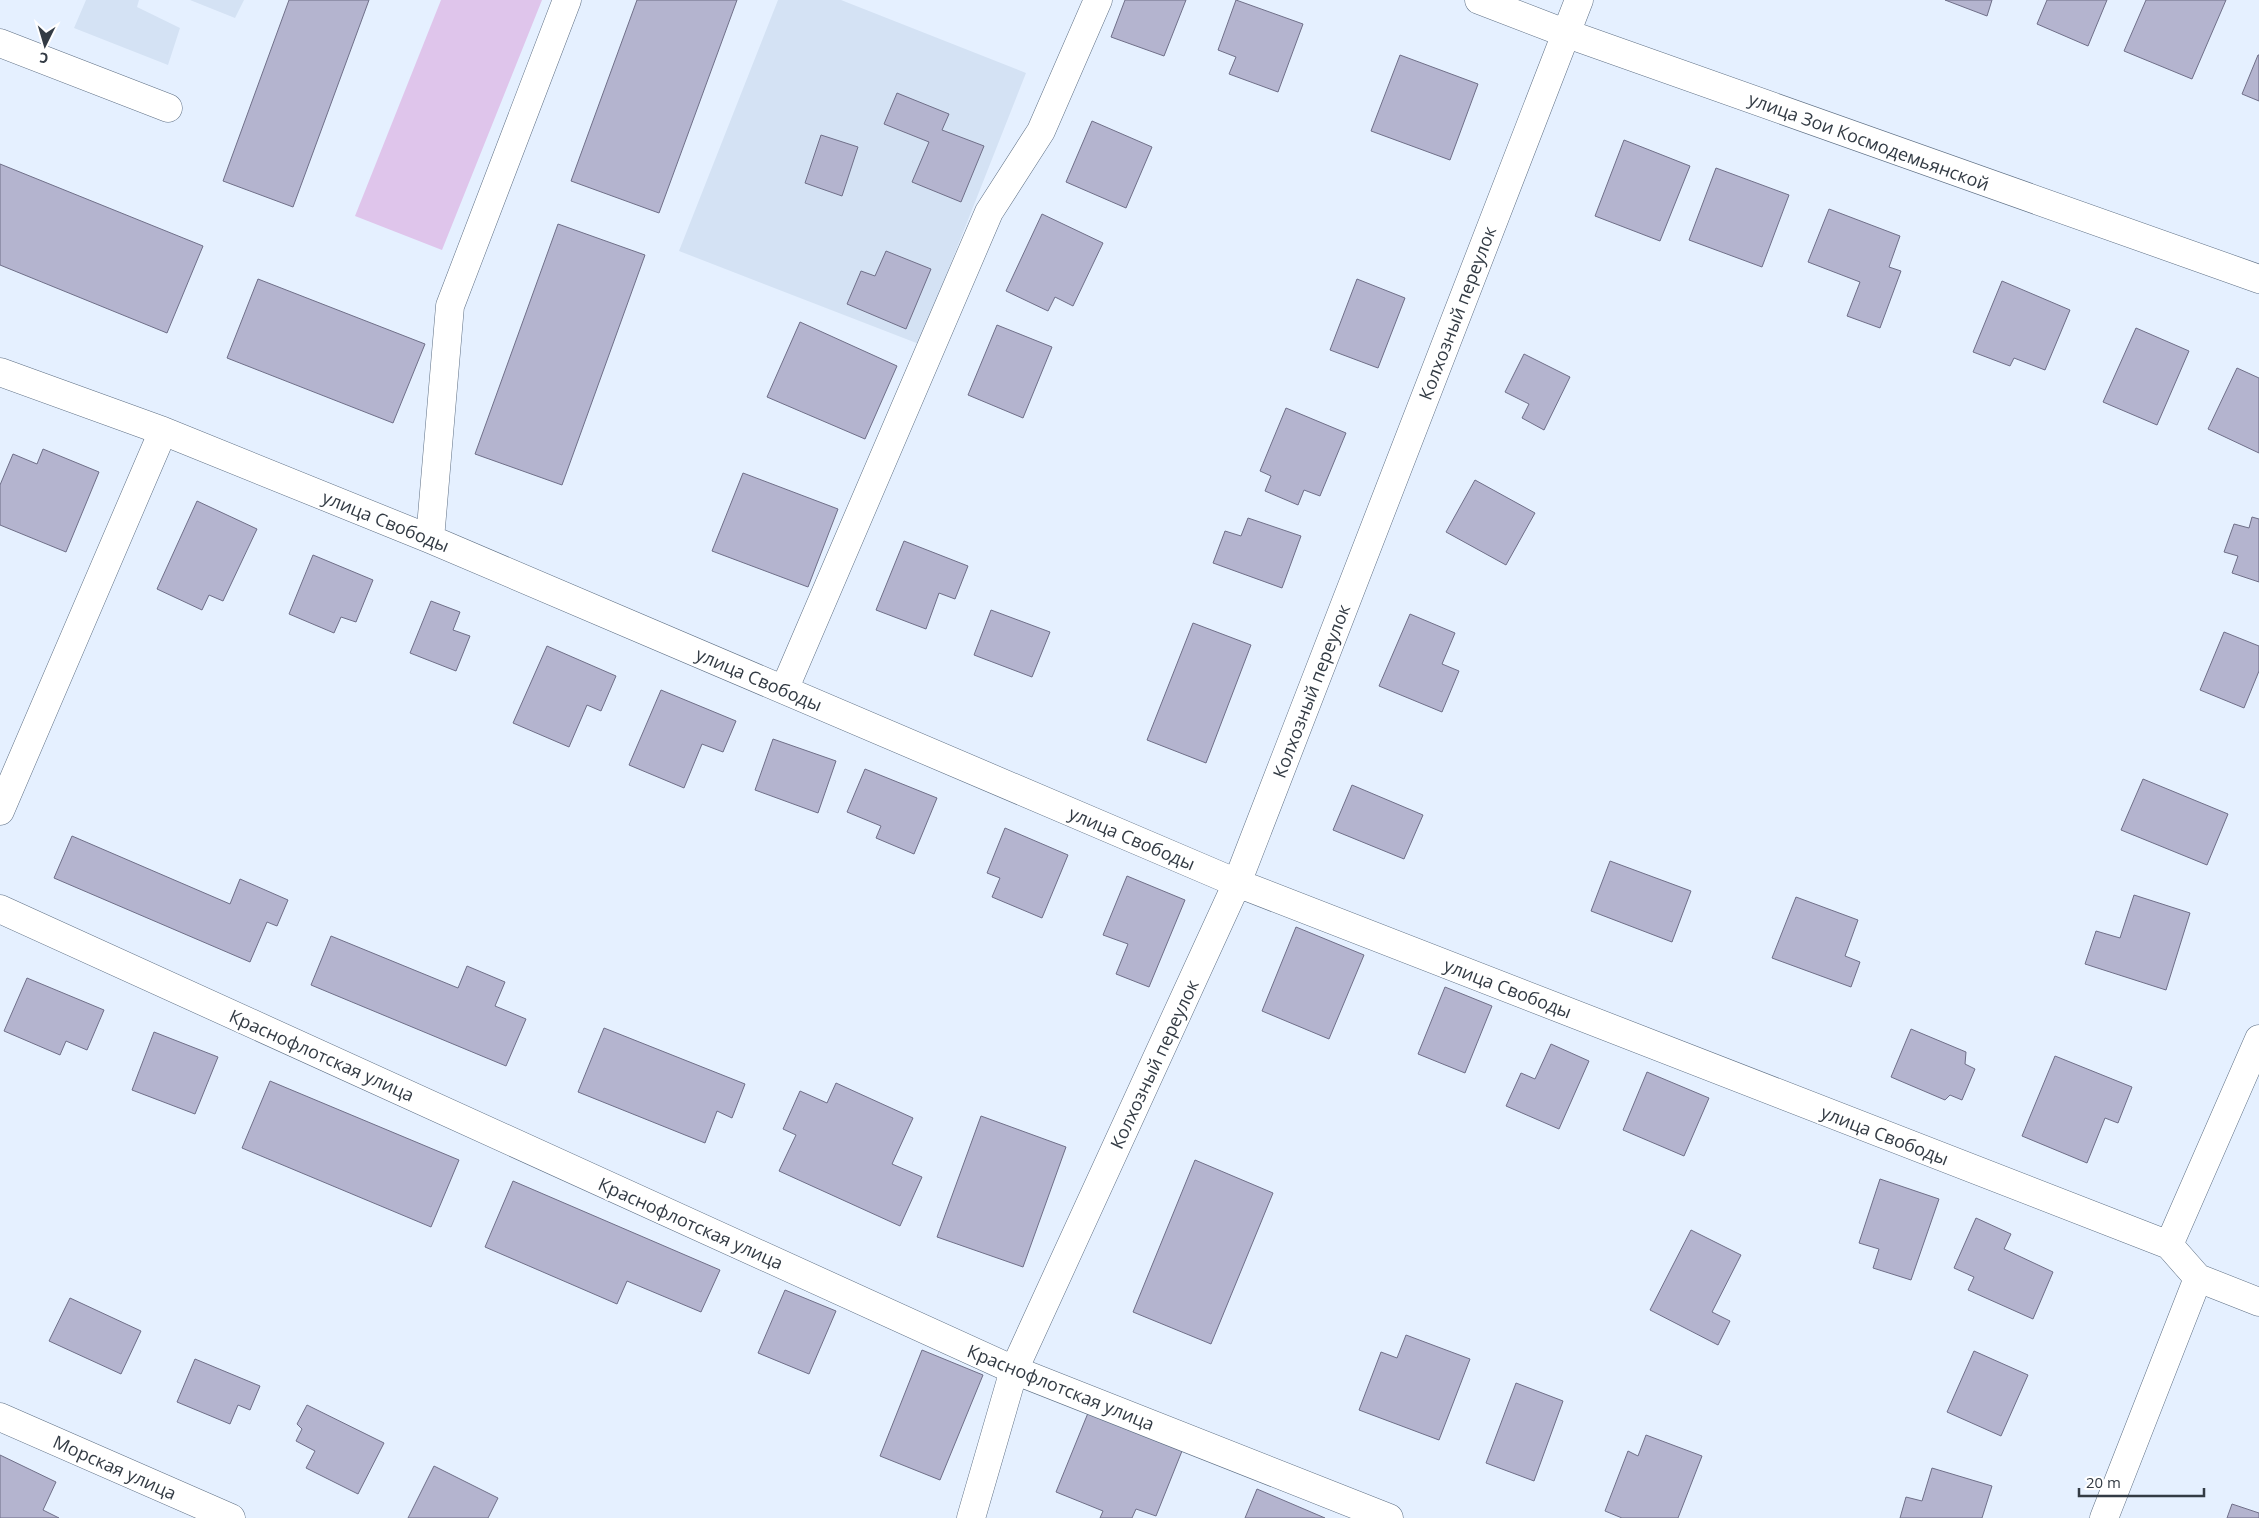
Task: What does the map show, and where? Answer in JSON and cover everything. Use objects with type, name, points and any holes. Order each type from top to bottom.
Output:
[{"type":"street","points":[[430,539],[450,306],[566,0]]},
{"type":"street","points":[[784,690],[988,212],[1041,131],[1098,0]]},
{"type":"street","name":"улица Зои Космодемьянской","points":[[1479,0],[1565,33],[2259,279]]},
{"type":"street","name":"Колхозный переулок","points":[[1014,1370],[1237,883],[1579,0]]},
{"type":"street","points":[[0,43],[168,108]]},
{"type":"street","name":"улица Свободы","points":[[0,372],[163,431],[430,539],[1237,883],[2169,1245],[2198,1278],[2259,1302]]},
{"type":"street","points":[[0,811],[163,431]]},
{"type":"street","name":"Краснофлотская улица","points":[[0,909],[1014,1370],[1389,1518]]},
{"type":"street","points":[[2169,1245],[2259,1039]]},
{"type":"street","points":[[2104,1518],[2198,1278]]},
{"type":"street","points":[[971,1518],[1014,1370]]},
{"type":"street","name":"Морская улица","points":[[0,1417],[231,1518]]},
{"type":"shaded area","points":[[86,0],[139,0],[137,7],[180,28],[168,65],[74,28]]},
{"type":"shaded area","points":[[190,0],[244,0],[235,18]]},
{"type":"shaded area","points":[[441,0],[542,0],[442,250],[355,216]]},
{"type":"shaded area","points":[[778,0],[841,0],[1026,73],[919,344],[679,251]]},
{"type":"building","points":[[289,0],[369,0],[293,207],[223,181]]},
{"type":"building","points":[[637,0],[737,0],[659,213],[571,181]]},
{"type":"building","points":[[1125,0],[1186,0],[1164,56],[1111,37]]},
{"type":"building","points":[[1236,0],[1303,24],[1278,92],[1229,74],[1236,57],[1218,50]]},
{"type":"building","points":[[1945,0],[1992,0],[1987,16]]},
{"type":"building","points":[[2047,0],[2107,0],[2088,46],[2037,24]]},
{"type":"building","points":[[2146,0],[2226,0],[2192,79],[2124,51]]},
{"type":"building","points":[[1400,55],[1478,84],[1450,160],[1371,131]]},
{"type":"building","points":[[2259,55],[2259,101],[2242,94]]},
{"type":"building","points":[[897,93],[949,114],[942,130],[984,146],[961,202],[912,182],[929,142],[884,124]]},
{"type":"building","points":[[1092,121],[1152,147],[1126,208],[1066,182]]},
{"type":"building","points":[[821,135],[858,147],[842,196],[805,183]]},
{"type":"building","points":[[1624,140],[1690,166],[1660,241],[1595,216]]},
{"type":"building","points":[[0,164],[203,246],[167,333],[0,265]]},
{"type":"building","points":[[1716,168],[1789,195],[1762,267],[1689,240]]},
{"type":"building","points":[[1829,209],[1900,236],[1889,267],[1901,271],[1880,328],[1847,316],[1860,282],[1808,262]]},
{"type":"building","points":[[1042,214],[1103,243],[1073,306],[1055,297],[1048,311],[1006,291]]},
{"type":"building","points":[[558,224],[645,255],[562,485],[475,454]]},
{"type":"building","points":[[886,251],[931,269],[906,329],[847,304],[861,271],[875,276]]},
{"type":"building","points":[[258,279],[425,344],[393,423],[227,358]]},
{"type":"building","points":[[1357,279],[1405,298],[1378,368],[1330,350]]},
{"type":"building","points":[[2002,281],[2070,310],[2045,370],[2014,358],[2010,366],[1973,352]]},
{"type":"building","points":[[800,322],[897,366],[865,439],[767,397]]},
{"type":"building","points":[[997,325],[1052,347],[1023,418],[968,395]]},
{"type":"building","points":[[2136,328],[2189,351],[2157,425],[2103,402]]},
{"type":"building","points":[[1524,354],[1570,377],[1544,430],[1522,418],[1529,404],[1505,392]]},
{"type":"building","points":[[2237,368],[2259,378],[2259,453],[2208,429]]},
{"type":"building","points":[[1286,408],[1346,433],[1320,496],[1304,490],[1298,505],[1265,491],[1271,476],[1260,471]]},
{"type":"building","points":[[43,449],[99,472],[66,552],[0,525],[0,485],[13,454],[37,464]]},
{"type":"building","points":[[743,473],[838,509],[808,587],[712,551]]},
{"type":"building","points":[[1475,480],[1535,513],[1506,565],[1446,532]]},
{"type":"building","points":[[197,501],[257,529],[223,601],[209,595],[202,610],[157,589]]},
{"type":"building","points":[[2252,517],[2259,519],[2259,582],[2232,573],[2238,556],[2224,552],[2234,524],[2249,528]]},
{"type":"building","points":[[1248,518],[1301,536],[1282,588],[1213,563],[1225,531],[1241,536]]},
{"type":"building","points":[[904,541],[968,566],[955,599],[939,593],[926,629],[876,610]]},
{"type":"building","points":[[313,555],[373,580],[356,622],[341,617],[334,633],[289,614]]},
{"type":"building","points":[[431,601],[460,612],[453,630],[470,636],[456,671],[410,653]]},
{"type":"building","points":[[991,610],[1050,632],[1032,677],[974,655]]},
{"type":"building","points":[[1410,614],[1455,633],[1442,664],[1459,671],[1442,712],[1379,686]]},
{"type":"building","points":[[1193,623],[1251,645],[1206,763],[1147,740]]},
{"type":"building","points":[[2224,632],[2259,646],[2259,671],[2244,708],[2200,690]]},
{"type":"building","points":[[547,646],[616,676],[601,711],[587,705],[569,747],[513,723]]},
{"type":"building","points":[[661,690],[736,721],[723,752],[702,744],[684,788],[629,765]]},
{"type":"building","points":[[773,739],[836,761],[818,813],[755,790]]},
{"type":"building","points":[[865,769],[937,798],[914,854],[876,838],[881,826],[847,812]]},
{"type":"building","points":[[2143,779],[2228,814],[2207,865],[2121,830]]},
{"type":"building","points":[[1352,785],[1423,815],[1404,859],[1333,830]]},
{"type":"building","points":[[1005,828],[1068,855],[1042,918],[992,897],[1000,878],[987,873]]},
{"type":"building","points":[[72,836],[230,904],[240,879],[288,900],[277,926],[267,922],[250,962],[54,878]]},
{"type":"building","points":[[1610,861],[1691,891],[1672,942],[1591,911]]},
{"type":"building","points":[[1127,876],[1185,900],[1149,987],[1116,974],[1128,944],[1103,935]]},
{"type":"building","points":[[2134,895],[2190,913],[2166,990],[2085,964],[2096,931],[2120,938]]},
{"type":"building","points":[[1796,897],[1858,920],[1845,956],[1860,962],[1851,987],[1772,958]]},
{"type":"building","points":[[1296,927],[1364,955],[1329,1039],[1262,1011]]},
{"type":"building","points":[[331,936],[458,988],[467,966],[505,982],[495,1006],[526,1019],[506,1066],[311,985]]},
{"type":"building","points":[[27,978],[104,1010],[87,1050],[66,1041],[60,1055],[4,1031]]},
{"type":"building","points":[[1445,987],[1492,1006],[1465,1073],[1418,1054]]},
{"type":"building","points":[[604,1028],[745,1084],[732,1118],[717,1111],[705,1143],[578,1092]]},
{"type":"building","points":[[1911,1029],[1966,1052],[1965,1064],[1975,1069],[1962,1100],[1950,1095],[1945,1100],[1891,1077]]},
{"type":"building","points":[[154,1032],[218,1057],[195,1114],[132,1090]]},
{"type":"building","points":[[1551,1044],[1589,1061],[1559,1129],[1506,1106],[1521,1073],[1535,1079]]},
{"type":"building","points":[[2055,1056],[2132,1087],[2118,1123],[2105,1118],[2087,1163],[2022,1136]]},
{"type":"building","points":[[1647,1072],[1709,1098],[1684,1156],[1623,1130]]},
{"type":"building","points":[[270,1081],[459,1160],[431,1227],[242,1148]]},
{"type":"building","points":[[836,1083],[913,1118],[892,1164],[922,1177],[900,1226],[779,1171],[796,1135],[783,1129],[800,1091],[827,1103]]},
{"type":"building","points":[[981,1116],[1066,1147],[1023,1267],[937,1237]]},
{"type":"building","points":[[1195,1160],[1273,1193],[1211,1344],[1133,1312]]},
{"type":"building","points":[[1880,1179],[1939,1199],[1911,1280],[1873,1268],[1879,1249],[1859,1243]]},
{"type":"building","points":[[513,1181],[720,1270],[701,1312],[627,1281],[617,1304],[485,1247]]},
{"type":"building","points":[[1976,1218],[2011,1234],[2004,1249],[2053,1272],[2033,1319],[1968,1290],[1974,1277],[1954,1268]]},
{"type":"building","points":[[1691,1230],[1741,1255],[1712,1312],[1730,1321],[1718,1345],[1650,1310]]},
{"type":"building","points":[[785,1290],[836,1311],[809,1374],[758,1353]]},
{"type":"building","points":[[70,1298],[141,1331],[121,1374],[49,1341]]},
{"type":"building","points":[[1406,1335],[1470,1359],[1439,1440],[1359,1410],[1381,1352],[1397,1358]]},
{"type":"building","points":[[922,1350],[983,1375],[940,1480],[880,1456]]},
{"type":"building","points":[[1974,1351],[2028,1375],[2001,1436],[1947,1412]]},
{"type":"building","points":[[195,1359],[260,1386],[250,1410],[238,1405],[230,1424],[177,1402]]},
{"type":"building","points":[[1516,1383],[1563,1401],[1534,1481],[1486,1463]]},
{"type":"building","points":[[307,1405],[384,1443],[358,1494],[306,1468],[315,1451],[296,1441],[302,1429],[297,1424]]},
{"type":"building","points":[[1088,1413],[1182,1451],[1156,1516],[1136,1509],[1132,1518],[1100,1518],[1103,1511],[1056,1492]]},
{"type":"building","points":[[1646,1435],[1702,1456],[1678,1518],[1622,1518],[1605,1511],[1628,1451],[1638,1456]]},
{"type":"building","points":[[0,1455],[56,1482],[43,1510],[59,1518],[0,1518]]},
{"type":"building","points":[[434,1466],[498,1498],[488,1518],[408,1518]]},
{"type":"building","points":[[1932,1468],[1992,1486],[1982,1518],[1900,1518],[1906,1497],[1922,1501]]},
{"type":"building","points":[[1257,1489],[1325,1518],[1245,1518]]},
{"type":"building","points":[[2232,1504],[2259,1513],[2259,1518],[2227,1518]]}]
